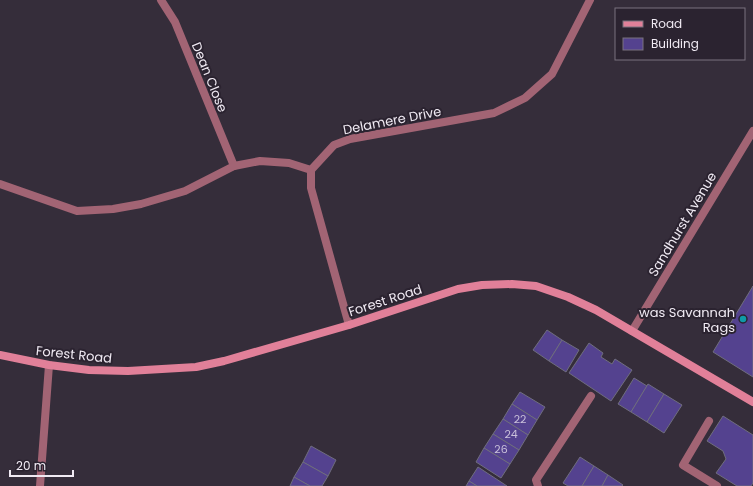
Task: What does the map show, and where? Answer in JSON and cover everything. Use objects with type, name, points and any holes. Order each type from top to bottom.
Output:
[{"type":"main road","name":"Forest Road","points":[[0,355],[49,365],[89,370],[128,371],[196,367],[232,359],[349,325],[458,289],[482,285],[512,284],[536,286],[568,297],[596,310],[753,402]]},
{"type":"street","name":"Dean Close","points":[[161,0],[175,22],[234,166]]},
{"type":"street","name":"Delamere Drive","points":[[311,170],[334,145],[350,139],[494,113],[525,98],[552,74],[590,0]]},
{"type":"street","name":"Sandhurst Avenue","points":[[632,331],[753,131]]},
{"type":"street","points":[[0,184],[77,211],[113,209],[141,204],[185,191],[234,166],[260,161],[289,162],[311,170],[311,188],[349,325]]},
{"type":"street","points":[[40,486],[49,365]]},
{"type":"street","points":[[538,486],[536,480],[591,396]]},
{"type":"street","points":[[709,421],[683,464],[717,486]]},
{"type":"building","name":"was Savannah Rags","points":[[753,286],[753,377],[713,352]]},
{"type":"building","points":[[547,330],[562,340],[549,361],[533,350]]},
{"type":"building","points":[[562,340],[579,350],[566,372],[549,361]]},
{"type":"building","points":[[589,343],[603,353],[601,357],[612,364],[615,359],[632,370],[611,401],[569,373]]},
{"type":"building","points":[[634,378],[647,386],[631,412],[618,404]]},
{"type":"building","points":[[648,384],[664,394],[647,422],[631,412]]},
{"type":"building","points":[[520,392],[545,407],[537,420],[512,404]]},
{"type":"building","points":[[664,394],[682,405],[664,433],[647,422]]},
{"type":"building","points":[[512,404],[537,420],[528,435],[503,419]]},
{"type":"building","points":[[723,416],[753,435],[753,483],[751,486],[737,486],[716,473],[726,459],[723,451],[707,441]]},
{"type":"building","points":[[503,419],[528,435],[519,450],[493,434]]},
{"type":"building","points":[[493,434],[519,450],[510,464],[484,448]]},
{"type":"building","points":[[311,446],[336,460],[328,476],[303,462]]},
{"type":"building","points":[[484,448],[510,464],[501,478],[476,462]]},
{"type":"building","points":[[580,457],[594,466],[582,486],[568,486],[563,483]]},
{"type":"building","points":[[303,462],[328,476],[322,486],[310,486],[294,477]]},
{"type":"building","points":[[594,466],[608,475],[602,486],[582,486]]},
{"type":"building","points":[[478,467],[507,486],[477,486],[469,481]]},
{"type":"building","points":[[608,475],[623,485],[602,486]]},
{"type":"building","points":[[294,477],[310,486],[290,486]]},
{"type":"building","points":[[469,481],[477,486],[466,486]]},
{"type":"place","name":"was Savannah Rags","points":[[743,319]]}]
